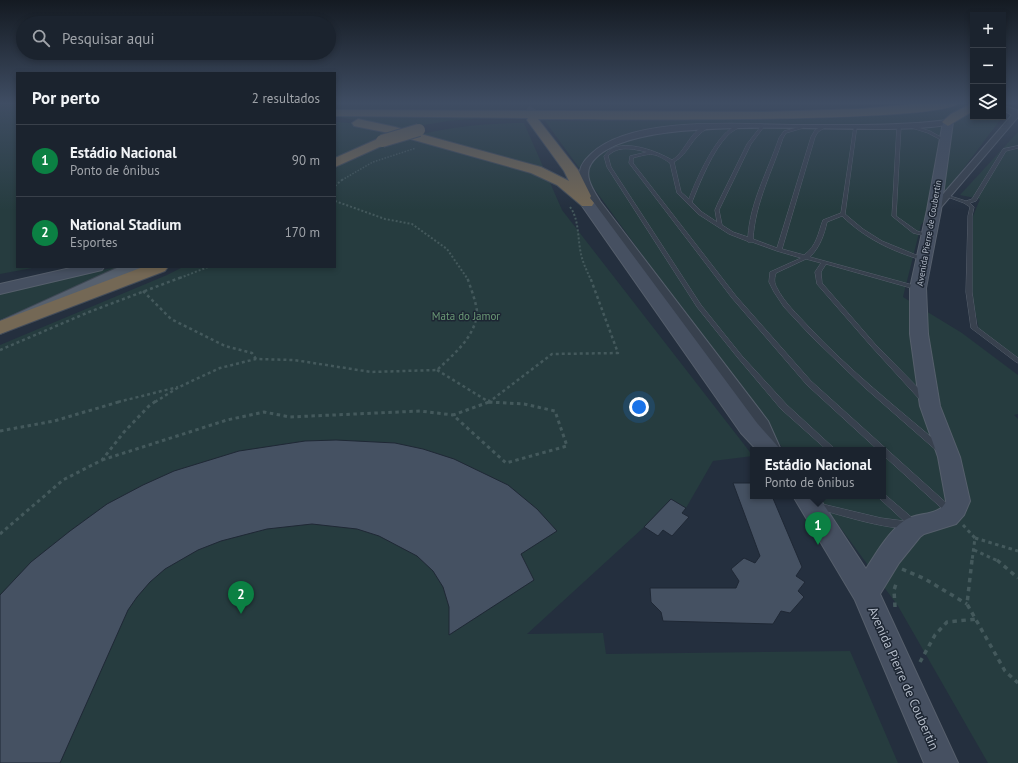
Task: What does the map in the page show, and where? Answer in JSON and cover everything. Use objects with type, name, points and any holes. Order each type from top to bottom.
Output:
[{"type":"highway","points":[[336,162],[390,139]]},
{"type":"highway","points":[[422,139],[536,170],[562,182],[587,203]]},
{"type":"highway","points":[[547,139],[571,170],[587,203]]},
{"type":"highway","points":[[0,328],[156,268]]},
{"type":"main road","points":[[0,328],[131,268]]},
{"type":"street","points":[[624,139],[608,145],[593,155],[586,165],[584,178],[596,202],[763,425],[772,447]]},
{"type":"street","points":[[940,203],[996,139]]},
{"type":"street","name":"Avenida Pierre de Coubertin","points":[[866,593],[883,562],[915,526],[940,521],[953,514],[958,501],[949,457],[930,406],[919,334],[918,288],[928,236],[940,203],[944,140]]},
{"type":"street","points":[[587,203],[749,428],[767,447]]},
{"type":"street","points":[[0,289],[92,268]]},
{"type":"street","points":[[0,283],[66,274]]},
{"type":"street","name":"Avenida Pierre de Coubertin","points":[[808,500],[866,593],[941,763]]},
{"type":"lane","points":[[672,162],[682,155],[691,139]]},
{"type":"lane","points":[[690,202],[694,188],[722,139]]},
{"type":"lane","points":[[720,226],[718,210],[720,203],[749,144],[753,139]]},
{"type":"lane","points":[[750,240],[750,230],[756,199],[781,139]]},
{"type":"lane","points":[[779,250],[813,139]]},
{"type":"lane","points":[[843,214],[854,139]]},
{"type":"lane","points":[[898,139],[894,216],[915,232],[928,236]]},
{"type":"lane","points":[[940,203],[966,202],[974,200],[1004,150],[1018,147]]},
{"type":"lane","points":[[829,447],[784,407],[740,357],[699,306],[609,167],[606,158],[609,152],[623,148],[644,150],[656,153],[672,162],[679,192],[700,213],[720,226],[750,240],[806,258],[918,288]]},
{"type":"lane","points":[[656,153],[637,154],[631,157],[630,161],[734,297],[809,383],[880,447]]},
{"type":"lane","points":[[966,202],[972,208],[970,216],[969,292],[974,328],[1018,361]]},
{"type":"lane","points":[[843,214],[826,221],[821,240],[806,258],[774,272],[772,284],[787,305],[817,340],[873,392],[949,457]]},
{"type":"lane","points":[[843,214],[858,230],[868,237],[923,259]]},
{"type":"lane","points":[[824,263],[818,272],[819,283],[872,345],[930,406]]},
{"type":"lane","points":[[886,453],[953,514]]},
{"type":"lane","points":[[885,499],[915,526]]},
{"type":"lane","name":"Avenida Pierre de Coubertin","points":[[808,500],[881,522],[915,526]]},
{"type":"path","points":[[336,185],[346,176],[372,161],[417,148]]},
{"type":"path","points":[[336,201],[385,219],[412,224],[447,249],[467,276],[478,312],[471,334],[456,352],[437,370]]},
{"type":"path","points":[[0,534],[63,480],[102,460],[144,448],[227,420],[264,412],[290,416],[420,411],[453,415],[489,402],[552,354],[618,353],[597,293],[582,259],[577,235],[576,215],[569,206]]},
{"type":"path","points":[[0,350],[89,312],[205,268]]},
{"type":"path","points":[[143,291],[171,319],[225,346],[252,353],[256,359]]},
{"type":"path","points":[[102,460],[124,432],[149,406],[179,387],[220,368],[256,359],[294,360],[371,372],[437,370],[489,402],[524,404],[555,411],[567,446],[506,463],[453,415]]},
{"type":"path","points":[[0,430],[54,421],[157,391],[179,387]]},
{"type":"path","points":[[953,514],[975,538],[1018,551]]},
{"type":"path","points":[[967,604],[975,538]]},
{"type":"path","points":[[974,550],[996,559],[1018,578]]},
{"type":"path","points":[[883,562],[925,579],[967,604],[1006,671],[1018,683]]},
{"type":"path","points":[[900,670],[918,669],[923,656],[935,635],[947,622],[977,619]]},
{"type":"green space","points":[[0,139],[16,139],[16,268],[33,268],[0,274]]},
{"type":"green space","points":[[336,139],[376,139],[336,158]]},
{"type":"green space","name":"Mata do Jamor","points":[[401,139],[531,139],[562,210],[750,452],[750,456],[713,461],[686,508],[671,500],[644,527],[527,634],[603,633],[606,654],[850,651],[898,763],[0,763],[0,345],[181,268],[336,268],[336,168],[355,157],[377,147]]},
{"type":"green space","points":[[558,139],[986,139],[921,225],[903,297],[962,333],[1018,375],[1018,414],[1014,415],[1018,419],[1018,763],[988,763],[898,606],[819,499],[886,499],[886,447],[782,447]]},
{"type":"green space","points":[[1012,139],[1018,139],[1018,358],[979,329],[973,302],[972,284],[973,216],[980,199],[960,195]]},
{"type":"green space","points":[[112,268],[118,268],[0,324],[0,290]]},
{"type":"building","points":[[336,440],[395,443],[423,449],[454,459],[508,485],[537,509],[557,531],[521,554],[534,580],[449,635],[449,607],[443,587],[433,571],[417,556],[379,536],[357,529],[312,524],[267,529],[221,541],[198,550],[165,569],[150,582],[137,597],[128,610],[60,763],[0,763],[0,595],[31,562],[107,504],[174,471],[239,451],[305,441]]},
{"type":"building","points":[[733,483],[750,483],[750,499],[773,499],[802,567],[796,576],[805,582],[798,591],[804,597],[790,613],[781,611],[773,624],[663,621],[661,612],[651,602],[650,588],[736,588],[739,581],[731,569],[744,558],[755,563],[760,556]]},
{"type":"building","points":[[671,499],[686,508],[682,513],[689,517],[672,536],[663,530],[658,536],[644,527]]},
{"type":"place","name":"Estádio Nacional","points":[[818,545]]},
{"type":"place","name":"National Stadium","points":[[241,614]]}]
